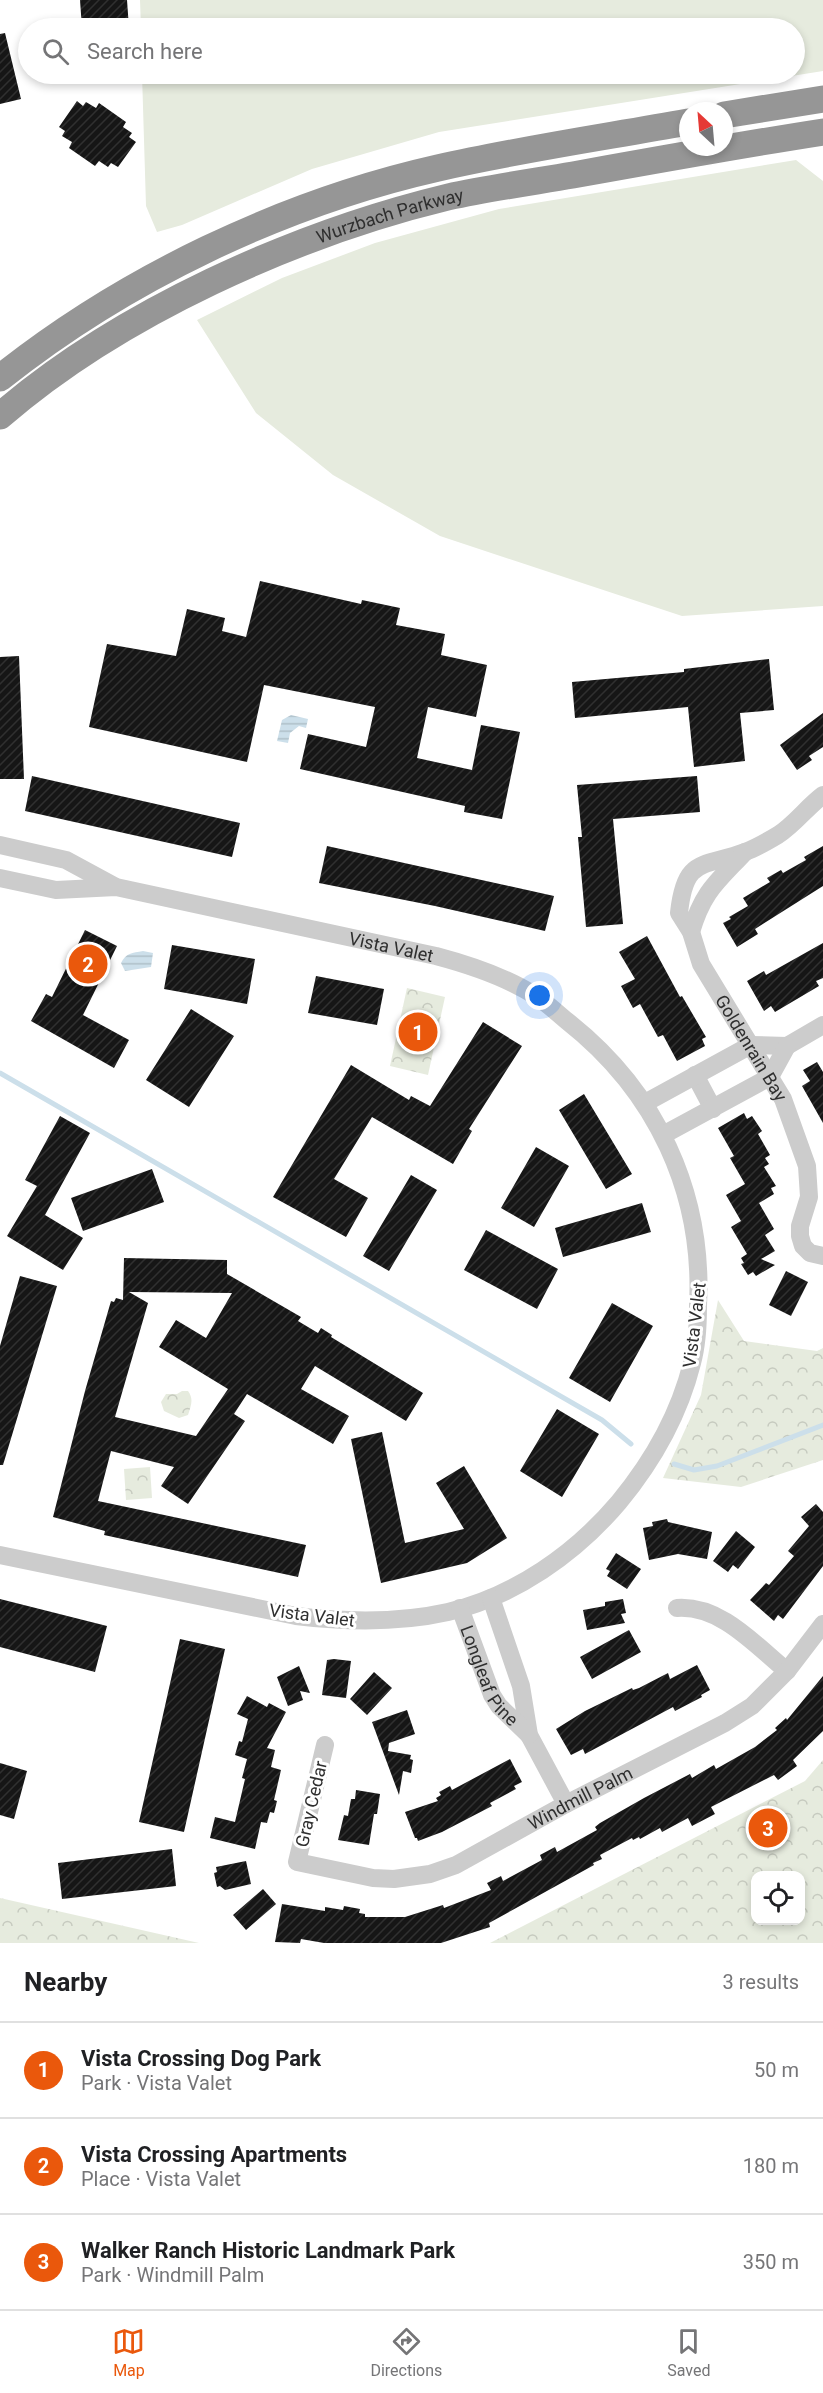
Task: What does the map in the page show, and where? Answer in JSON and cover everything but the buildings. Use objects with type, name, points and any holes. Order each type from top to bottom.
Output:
[{"type":"highway","points":[[733,114],[823,99]]},
{"type":"highway","name":"Wurzbach Parkway","points":[[5,371],[102,307],[168,270],[252,230],[322,202],[438,168],[679,124]]},
{"type":"highway","name":"Wurzbach Parkway","points":[[0,423],[9,408],[64,364],[129,325],[182,298],[309,241],[449,197],[823,132]]},
{"type":"street","name":"Goldenrain Bay","points":[[807,1166],[783,1099],[701,964],[691,932],[703,898],[712,885],[746,852],[791,825],[823,795]]},
{"type":"street","name":"Vista Valet","points":[[0,845],[66,860],[116,886],[470,965],[504,978],[535,995],[575,1027],[617,1068],[645,1103],[663,1135],[688,1202],[700,1276],[693,1362],[668,1428],[652,1457],[609,1514],[557,1560],[521,1583],[491,1598],[448,1612],[369,1621],[333,1621],[296,1616],[0,1555]]},
{"type":"street","name":"Vista Valet","points":[[0,878],[56,890],[116,886]]},
{"type":"street","points":[[663,1135],[770,1077],[787,1046],[823,1025]]},
{"type":"street","points":[[645,1103],[752,1045],[787,1046]]},
{"type":"street","points":[[695,1075],[713,1109]]},
{"type":"street","points":[[807,1166],[823,1182]]},
{"type":"street","points":[[807,1166],[810,1197],[800,1226],[800,1236],[803,1246],[810,1253],[823,1256]]},
{"type":"street","name":"Longleaf Pine","points":[[491,1598],[521,1686],[530,1735],[566,1804]]},
{"type":"street","points":[[677,1608],[691,1607],[719,1616],[787,1671]]},
{"type":"street","name":"Longleaf Pine","points":[[460,1608],[492,1695],[530,1735]]},
{"type":"street","name":"Windmill Palm","points":[[297,1862],[373,1878],[394,1879],[430,1874],[456,1865],[566,1804],[725,1723],[752,1706],[787,1671],[823,1624]]},
{"type":"street","points":[[483,1670],[512,1660]]},
{"type":"street","name":"Gray Cedar","points":[[297,1862],[325,1745]]},
{"type":"green space","points":[[140,0],[823,0],[823,71],[805,74],[805,18],[141,18]]},
{"type":"green space","points":[[142,84],[741,84],[439,132],[312,169],[182,225],[157,232],[146,206]]},
{"type":"green space","points":[[796,160],[823,181],[823,606],[682,616],[440,536],[333,475],[256,413],[197,320],[282,278],[375,243],[499,209]]},
{"type":"green space","points":[[407,988],[445,997],[428,1075],[390,1066]]},
{"type":"green space","points":[[718,1300],[744,1341],[817,1351],[823,1348],[823,1460],[741,1487],[663,1478],[701,1395]]},
{"type":"green space","points":[[188,1391],[191,1403],[188,1415],[179,1418],[164,1411],[161,1402],[166,1394],[177,1394]]},
{"type":"green space","points":[[150,1467],[152,1498],[126,1500],[124,1469]]},
{"type":"green space","points":[[823,1760],[823,1943],[490,1943],[805,1781]]},
{"type":"green space","points":[[0,1898],[199,1943],[0,1943]]},
{"type":"water","points":[[291,715],[308,719],[306,728],[299,726],[290,733],[288,743],[277,741],[282,720]]},
{"type":"water","points":[[143,951],[153,953],[151,967],[125,971],[121,963],[125,957]]},
{"type":"waterway","points":[[0,1073],[602,1420],[631,1444]]},
{"type":"waterway","points":[[674,1464],[694,1470],[717,1466],[823,1425]]},
{"type":"place","name":"Vista Crossing Apartments","points":[[88,964]]},
{"type":"place","name":"Vista Crossing Dog Park","points":[[418,1032]]},
{"type":"place","name":"Walker Ranch Historic Landmark Park","points":[[768,1828]]}]
